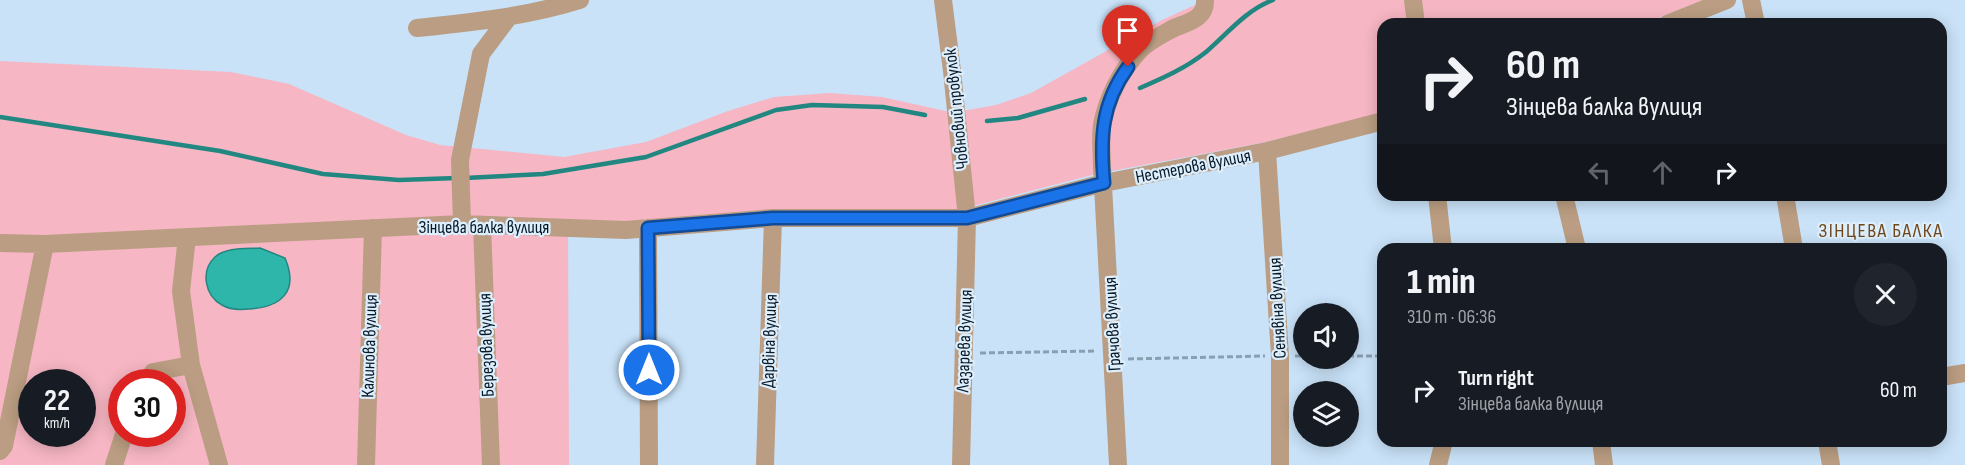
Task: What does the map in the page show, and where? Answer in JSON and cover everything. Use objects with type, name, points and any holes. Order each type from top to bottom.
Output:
[{"type":"street","points":[[417,28],[508,18],[580,0]]},
{"type":"street","name":"Човновий провулок","points":[[943,0],[967,218]]},
{"type":"street","name":"Грачова вулиця","points":[[1118,465],[1102,125],[1115,85],[1140,49],[1173,29],[1194,21],[1201,15],[1205,7],[1205,0]]},
{"type":"street","points":[[1413,0],[1415,18]]},
{"type":"street","points":[[1682,18],[1727,0]]},
{"type":"street","points":[[1751,0],[1755,18]]},
{"type":"street","points":[[462,224],[460,160],[481,54],[508,18]]},
{"type":"street","name":"Нестерова вулиця","points":[[967,218],[1104,183],[1268,151],[1377,123]]},
{"type":"street","name":"Сенявіна вулиця","points":[[1268,151],[1280,356],[1281,465]]},
{"type":"street","points":[[1438,201],[1442,243]]},
{"type":"street","points":[[1565,201],[1576,243]]},
{"type":"street","points":[[1786,201],[1793,243]]},
{"type":"street","name":"Зінцева балка вулиця","points":[[0,243],[45,244],[462,224],[626,230],[773,218],[967,218]]},
{"type":"street","name":"Дарвіна вулиця","points":[[765,465],[773,218]]},
{"type":"street","name":"Лазарева вулиця","points":[[961,465],[967,218]]},
{"type":"street","name":"Березова вулиця","points":[[482,225],[490,465]]},
{"type":"street","name":"Калинова вулиця","points":[[366,465],[373,228]]},
{"type":"street","points":[[648,228],[649,465]]},
{"type":"street","points":[[187,237],[181,291],[192,364],[219,465]]},
{"type":"street","points":[[0,451],[4,446],[45,244]]},
{"type":"street","points":[[176,369],[192,364]]},
{"type":"street","points":[[1947,376],[1965,373]]},
{"type":"street","points":[[114,465],[120,447]]},
{"type":"street","points":[[1438,465],[1442,447]]},
{"type":"street","points":[[1602,447],[1604,465]]},
{"type":"street","points":[[1828,447],[1831,465]]},
{"type":"path","points":[[964,354],[1280,356]]},
{"type":"path","points":[[1359,356],[1377,356]]},
{"type":"shaded area","points":[[1206,0],[1406,0],[1408,18],[1377,18],[1377,114],[1266,142],[1096,174],[973,206],[962,111],[996,105],[1031,93],[1162,20]]},
{"type":"shaded area","points":[[1420,0],[1704,0],[1658,18],[1422,18]]},
{"type":"shaded area","points":[[0,61],[231,72],[289,84],[406,135],[440,145],[564,157],[646,142],[728,111],[774,97],[830,93],[882,97],[950,112],[960,209],[774,210],[626,222],[568,220],[569,465],[0,465]]},
{"type":"shaded area","points":[[260,248],[285,258],[290,280],[285,295],[279,301],[261,308],[228,308],[216,301],[206,283],[210,263],[215,257],[231,250]]},
{"type":"waterway","points":[[1140,88],[1190,63],[1206,52],[1245,16],[1273,0]]},
{"type":"waterway","points":[[987,121],[1018,118],[1085,99]]},
{"type":"waterway","points":[[465,178],[543,174],[646,157],[776,110],[812,105],[883,107],[925,115]]},
{"type":"waterway","points":[[0,117],[220,151],[323,174],[399,180],[457,178]]},
{"type":"district","name":"ЗІНЦЕВА БАЛКА","points":[[1881,230]]},
{"type":"route","points":[[649,370],[648,228],[773,218],[967,218],[1104,183],[1102,125],[1115,85],[1128,67]]}]
